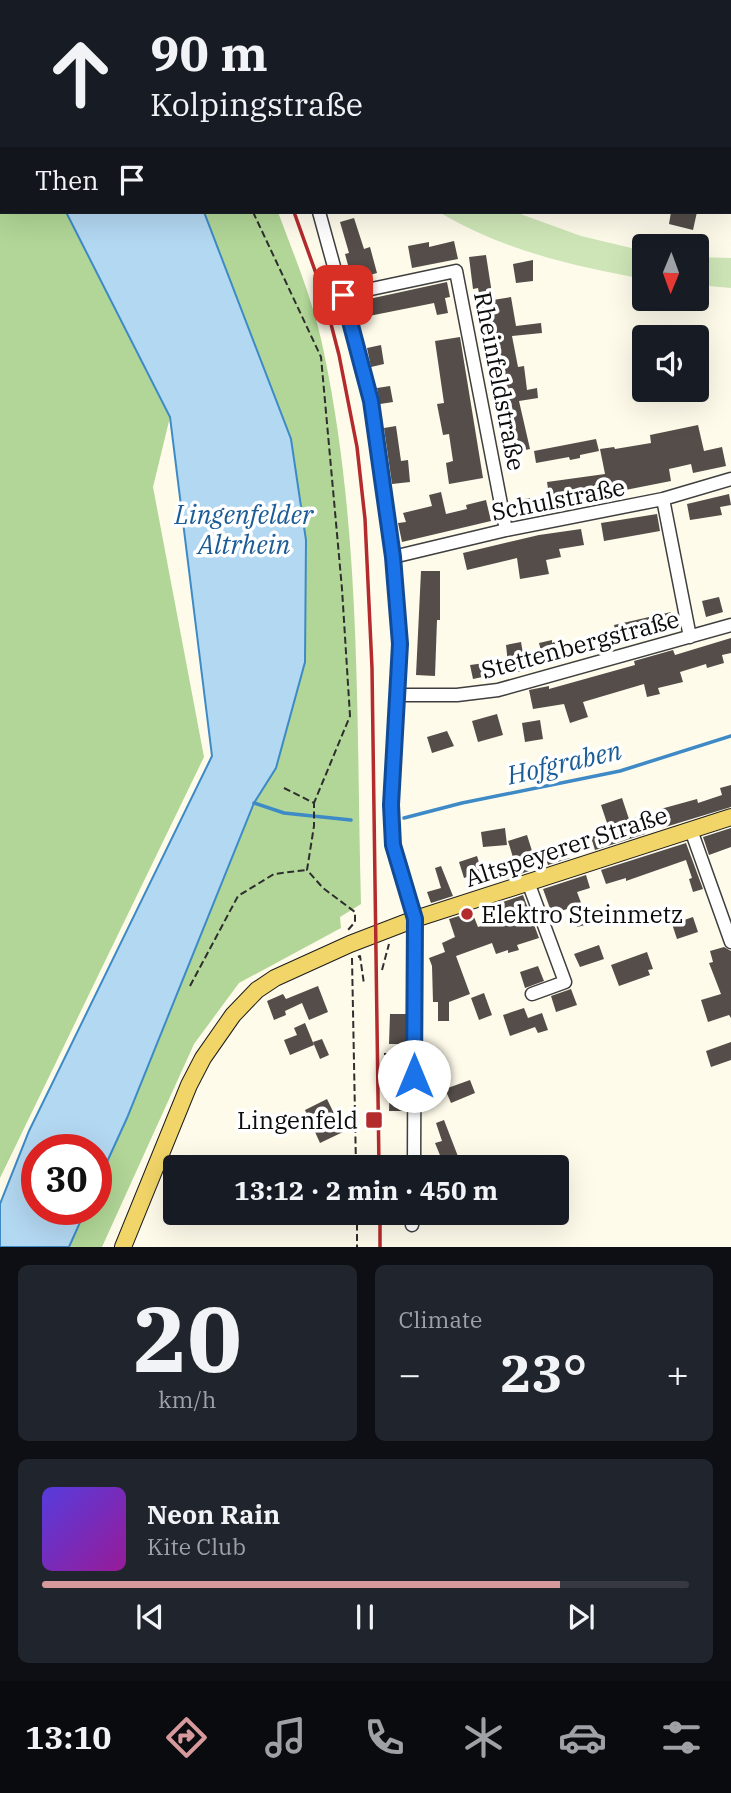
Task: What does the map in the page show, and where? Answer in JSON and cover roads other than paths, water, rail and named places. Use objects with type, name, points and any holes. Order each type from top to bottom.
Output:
[{"type":"main road","name":"Altspeyerer Straße","points":[[123,1247],[189,1085],[217,1037],[247,1000],[275,978],[350,944],[415,919],[731,817]]},
{"type":"street","points":[[320,214],[371,401],[393,557],[400,644],[391,805],[393,845],[415,919],[414,1155]]},
{"type":"street","name":"Rheinfeldstraße","points":[[343,295],[456,271],[506,530]]},
{"type":"street","name":"Schulstraße","points":[[393,557],[506,530],[663,499],[731,479]]},
{"type":"street","points":[[663,499],[690,637]]},
{"type":"street","name":"Stettenbergstraße","points":[[397,695],[457,695],[498,690],[731,625]]},
{"type":"street","points":[[691,830],[731,942]]},
{"type":"street","points":[[528,882],[565,982],[532,994]]},
{"type":"water","name":"Lingenfelder Altrhein","points":[[67,214],[205,214],[291,439],[306,540],[305,662],[276,768],[254,803],[112,1151],[112,1134],[28,1134],[212,756],[170,417]]},
{"type":"water","name":"Lingenfelder Altrhein","points":[[21,1151],[21,1225],[79,1225],[69,1247],[0,1247],[0,1204]]},
{"type":"waterway","name":"Hofgraben","points":[[404,818],[462,803],[620,771],[731,736]]},
{"type":"waterway","name":"Hofgraben","points":[[254,803],[284,813],[351,820]]},
{"type":"railway","points":[[295,214],[323,293],[339,355],[357,447],[365,519],[372,668],[379,1155]]},
{"type":"railway","points":[[380,1225],[380,1247]]},
{"type":"place","name":"Elektro Steinmetz","points":[[467,914]]},
{"type":"place","name":"Lingenfeld","points":[[374,1120]]}]
